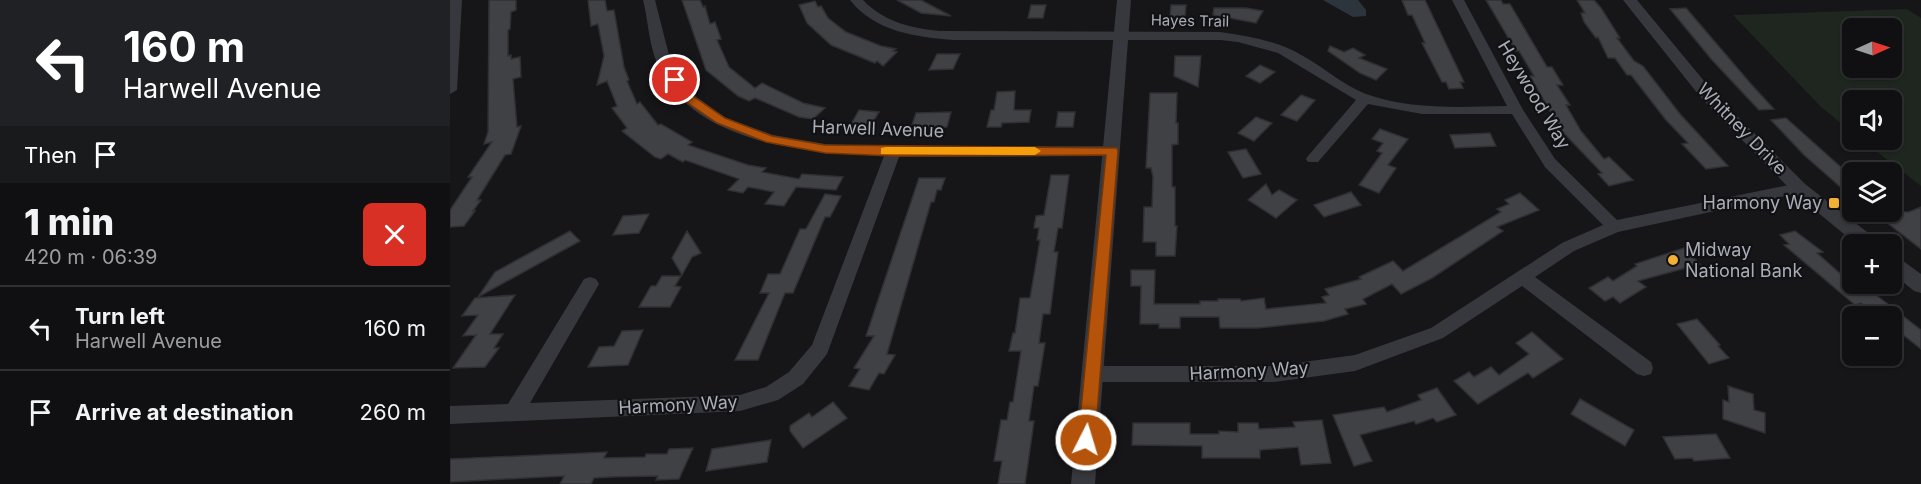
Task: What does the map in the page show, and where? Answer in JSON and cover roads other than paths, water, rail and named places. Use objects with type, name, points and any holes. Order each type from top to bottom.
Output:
[{"type":"street","points":[[450,90],[456,0]]},
{"type":"street","name":"Harwell Avenue","points":[[648,0],[664,63],[686,96],[721,121],[770,139],[825,149],[893,152],[1112,151]]},
{"type":"street","name":"Hayes Trail","points":[[856,0],[865,11],[881,21],[900,29],[926,34],[1220,36],[1257,41],[1291,53],[1337,85],[1365,98],[1425,112],[1516,110]]},
{"type":"street","points":[[1083,484],[1125,0]]},
{"type":"street","name":"Heywood Way","points":[[1458,0],[1516,110],[1550,163],[1614,227]]},
{"type":"street","name":"Whitney Drive","points":[[1630,0],[1708,96],[1799,188],[1856,234]]},
{"type":"street","points":[[1313,159],[1365,98]]},
{"type":"street","name":"Harmony Way","points":[[450,415],[740,403],[771,394],[796,378],[820,349],[893,152]]},
{"type":"street","name":"Harmony Way","points":[[1092,374],[1274,374],[1355,363],[1437,333],[1568,248],[1614,227],[1799,188]]},
{"type":"street","points":[[1902,271],[1921,285]]},
{"type":"street","points":[[1523,277],[1644,368]]},
{"type":"street","points":[[514,412],[590,284]]},
{"type":"place","name":"Harmony Way","points":[[1834,203]]},
{"type":"place","name":"Midway National Bank","points":[[1673,260]]}]
